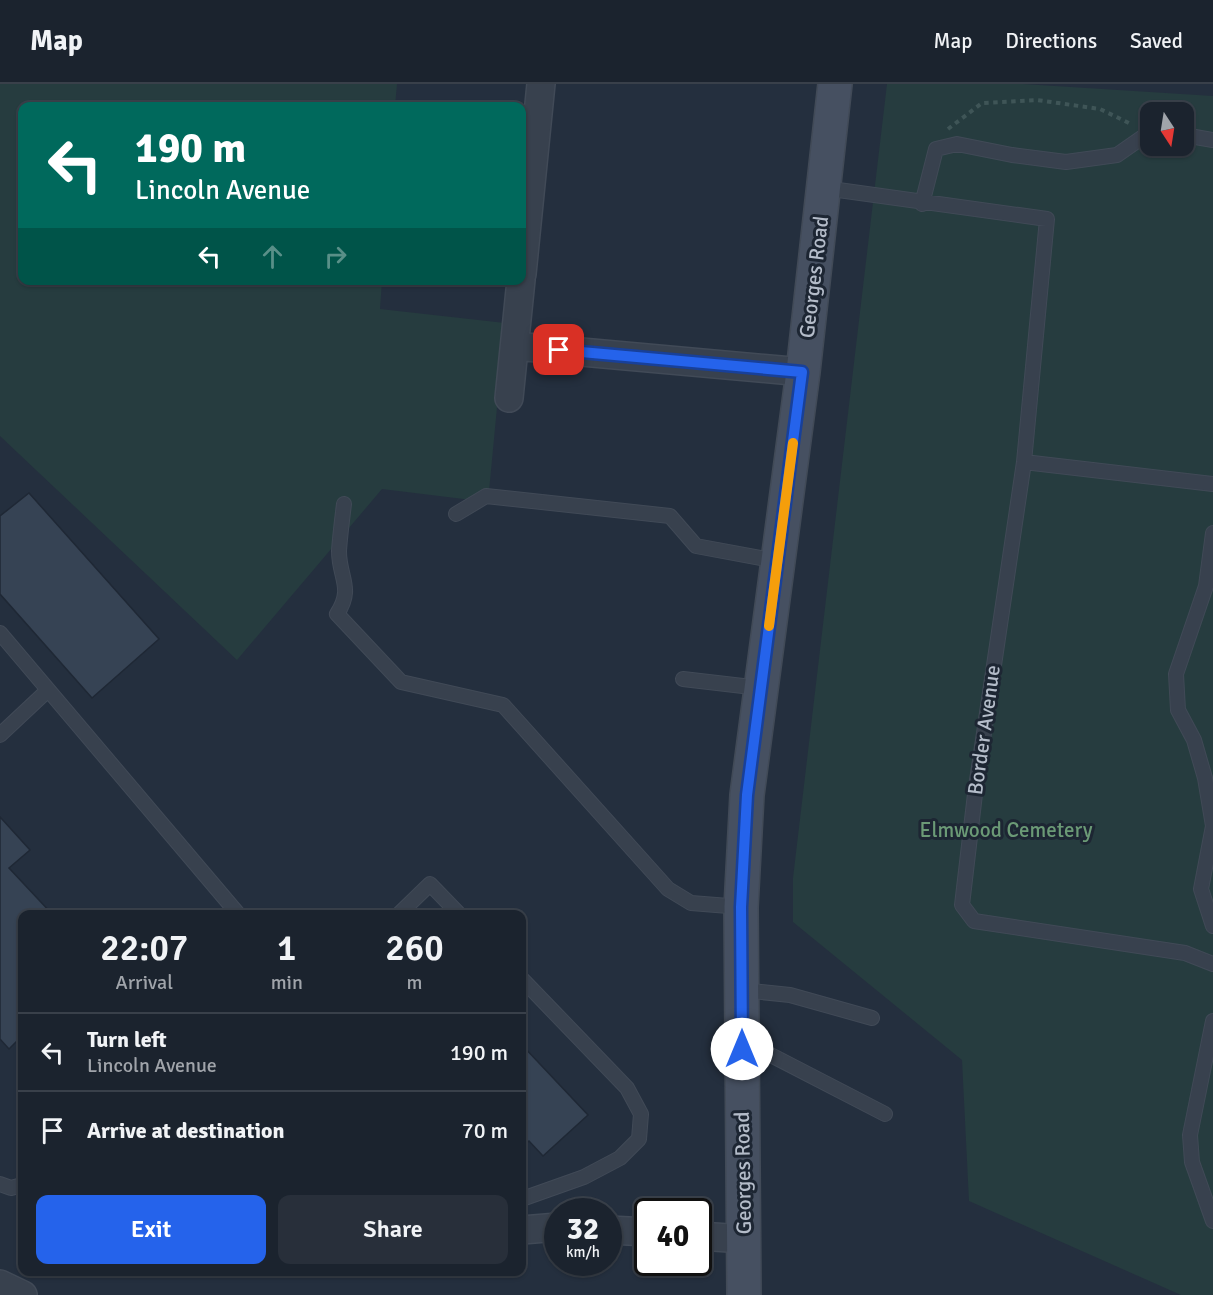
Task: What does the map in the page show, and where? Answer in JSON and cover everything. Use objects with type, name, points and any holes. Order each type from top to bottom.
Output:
[{"type":"street","points":[[526,234],[541,84]]},
{"type":"street","name":"Georges Road","points":[[744,1295],[741,907],[747,795],[802,372],[834,84]]},
{"type":"street","points":[[509,398],[521,285]]},
{"type":"street","points":[[515,346],[802,372]]},
{"type":"street","points":[[526,1230],[544,1228]]},
{"type":"street","points":[[712,1237],[744,1239]]},
{"type":"street","points":[[0,1284],[23,1295]]},
{"type":"lane","points":[[1194,137],[1213,140]]},
{"type":"lane","points":[[824,188],[922,204],[936,149],[957,144],[1012,156],[1066,162],[1117,155],[1140,138]]},
{"type":"lane","name":"Border Avenue","points":[[922,204],[1047,219],[1035,365],[1024,462],[975,794],[963,905],[974,921],[1185,953],[1213,964]]},
{"type":"lane","points":[[1024,462],[1213,484]]},
{"type":"lane","points":[[456,514],[486,496],[670,516],[696,546],[777,561]]},
{"type":"lane","points":[[344,504],[339,553],[346,583],[345,601],[337,614],[401,682],[503,705],[668,889],[691,903],[741,907]]},
{"type":"lane","points":[[1213,533],[1206,586],[1176,674],[1178,710],[1194,740],[1211,809],[1213,826],[1201,888],[1213,926]]},
{"type":"lane","points":[[0,633],[235,910]]},
{"type":"lane","points":[[683,679],[760,688]]},
{"type":"lane","points":[[0,735],[48,690]]},
{"type":"lane","points":[[403,910],[430,884],[455,910]]},
{"type":"lane","points":[[526,983],[627,1088],[641,1114],[639,1139],[620,1158],[584,1177],[526,1198]]},
{"type":"lane","points":[[741,997],[790,995],[872,1018]]},
{"type":"lane","points":[[1213,1021],[1190,1135],[1192,1162],[1213,1221]]},
{"type":"lane","points":[[742,1049],[763,1051],[885,1114]]},
{"type":"lane","points":[[0,1184],[11,1188],[18,1186]]},
{"type":"path","points":[[936,149],[950,124],[982,103],[1036,100],[1100,109],[1140,128]]},
{"type":"green space","points":[[0,84],[397,84],[395,102],[18,102],[18,285],[382,285],[380,309],[505,323],[488,502],[382,489],[237,660],[0,436]]},
{"type":"green space","name":"Elmwood Cemetery","points":[[887,84],[1023,84],[1213,96],[1213,1295],[1181,1295],[969,1201],[962,1060],[793,922],[793,878]]},
{"type":"building","points":[[29,493],[159,639],[92,698],[0,594],[0,516]]},
{"type":"building","points":[[0,817],[30,850],[9,868],[48,910],[18,910],[18,1040],[9,1049],[0,1039]]},
{"type":"building","points":[[526,1049],[588,1115],[543,1156],[529,1141],[526,1144]]},
{"type":"slow traffic","points":[[769,626],[793,443]]},
{"type":"route","points":[[559,350],[802,372],[747,795],[741,907],[742,1049]]}]
